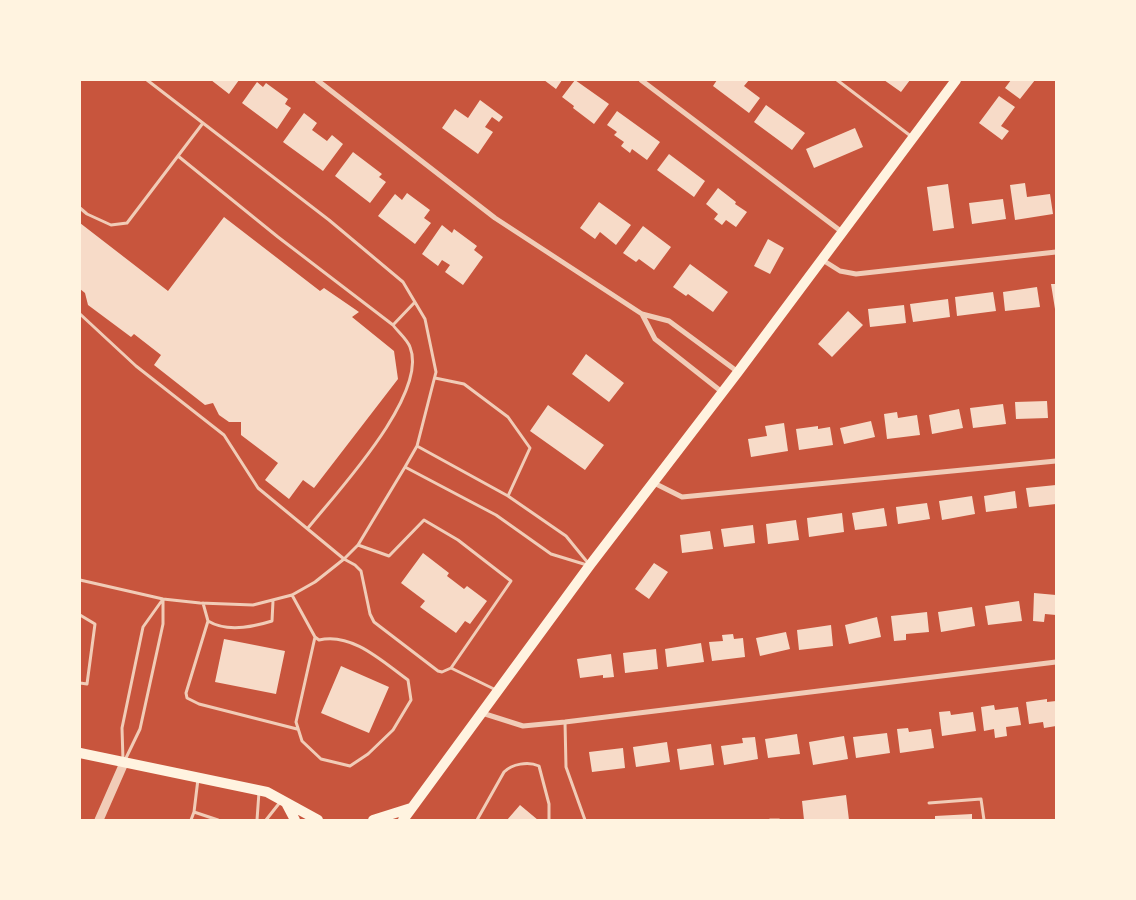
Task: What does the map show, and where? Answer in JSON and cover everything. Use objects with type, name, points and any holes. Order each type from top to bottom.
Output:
[{"type":"main road","points":[[403,820],[590,565],[738,372],[956,80]]},
{"type":"main road","points":[[80,753],[267,792],[317,820],[322,820]]},
{"type":"main road","points":[[284,802],[295,820]]},
{"type":"main road","points":[[373,820],[411,808]]},
{"type":"main road","points":[[410,820],[411,808]]},
{"type":"street","points":[[317,80],[495,218],[642,314],[669,321],[738,372]]},
{"type":"street","points":[[641,80],[842,232]]},
{"type":"street","points":[[821,259],[840,271],[856,274],[1056,252]]},
{"type":"street","points":[[642,314],[655,339],[722,392]]},
{"type":"street","points":[[654,483],[682,497],[1056,462]]},
{"type":"street","points":[[482,713],[523,726],[1056,662]]},
{"type":"street","points":[[99,820],[124,763]]},
{"type":"lane","points":[[80,580],[163,599],[253,605],[292,595],[315,582],[358,545],[406,467],[417,446],[436,372],[425,319],[403,282],[328,220],[147,80]]},
{"type":"lane","points":[[837,80],[912,137]]},
{"type":"lane","points":[[80,208],[87,214],[111,225],[127,222],[203,123]]},
{"type":"lane","points":[[178,156],[278,237],[393,325],[410,347],[412,370],[400,406],[382,435],[308,528]]},
{"type":"lane","points":[[393,325],[415,302]]},
{"type":"lane","points":[[80,314],[140,369],[224,435],[258,488],[355,565],[361,571],[370,614],[374,622],[438,671],[442,672],[451,668],[511,581],[458,540],[424,520],[389,556],[358,545]]},
{"type":"lane","points":[[435,378],[464,384],[508,417],[530,448],[508,496]]},
{"type":"lane","points":[[417,446],[508,496],[566,536],[590,565]]},
{"type":"lane","points":[[406,467],[496,515],[551,554],[590,565]]},
{"type":"lane","points":[[292,595],[315,637],[319,640],[328,638],[350,642],[408,680],[411,700],[392,730],[368,754],[350,766],[321,759],[302,741],[296,722],[315,637]]},
{"type":"lane","points":[[124,763],[140,729],[162,624],[163,599]]},
{"type":"lane","points":[[124,763],[122,728],[143,627],[163,599]]},
{"type":"lane","points":[[208,621],[218,627],[243,627],[272,621],[272,601]]},
{"type":"lane","points":[[203,603],[208,621],[186,693],[187,698],[199,704],[298,729]]},
{"type":"lane","points":[[80,615],[95,624],[87,684],[80,682]]},
{"type":"lane","points":[[451,668],[498,691]]},
{"type":"lane","points":[[565,722],[566,767],[584,820]]},
{"type":"lane","points":[[477,820],[504,772],[509,767],[532,763],[539,766],[549,804],[549,820]]},
{"type":"lane","points":[[191,820],[194,812],[198,779]]},
{"type":"lane","points":[[257,820],[260,791]]},
{"type":"lane","points":[[930,803],[981,798],[984,820]]},
{"type":"lane","points":[[266,820],[284,802]]},
{"type":"lane","points":[[194,812],[218,820]]},
{"type":"lane","points":[[770,820],[779,820]]},
{"type":"building","points":[[211,80],[239,80],[229,94]]},
{"type":"building","points":[[544,80],[562,80],[556,89]]},
{"type":"building","points":[[575,80],[609,104],[594,124],[562,97]]},
{"type":"building","points":[[717,80],[749,80],[744,86],[760,98],[749,113],[713,86]]},
{"type":"building","points":[[884,80],[910,80],[901,92]]},
{"type":"building","points":[[1011,80],[1035,80],[1020,99],[1005,88]]},
{"type":"building","points":[[257,82],[263,87],[266,83],[288,99],[285,104],[291,108],[277,129],[242,103]]},
{"type":"building","points":[[999,96],[1015,107],[1001,126],[1009,131],[1002,140],[979,123]]},
{"type":"building","points":[[480,100],[503,117],[499,122],[492,117],[485,127],[493,132],[478,154],[442,128],[455,109],[468,118]]},
{"type":"building","points":[[766,105],[805,133],[792,150],[754,122]]},
{"type":"building","points":[[617,111],[660,142],[647,160],[632,149],[630,153],[621,146],[624,142],[614,135],[617,132],[607,125]]},
{"type":"building","points":[[304,113],[317,123],[312,130],[327,141],[332,135],[343,144],[323,171],[283,142]]},
{"type":"building","points":[[855,128],[863,147],[814,168],[806,149]]},
{"type":"building","points":[[353,152],[382,174],[379,177],[386,182],[370,203],[335,176]]},
{"type":"building","points":[[669,154],[705,181],[694,197],[657,170]]},
{"type":"building","points":[[1025,183],[1027,197],[1050,194],[1053,214],[1015,220],[1010,185]]},
{"type":"building","points":[[948,184],[954,228],[933,231],[927,187]]},
{"type":"building","points":[[718,188],[747,212],[736,227],[726,220],[722,225],[714,219],[718,214],[706,204]]},
{"type":"building","points":[[407,193],[430,210],[424,218],[431,223],[415,244],[378,216],[395,194],[402,200]]},
{"type":"building","points":[[1003,199],[1006,219],[972,224],[969,203]]},
{"type":"building","points":[[599,202],[631,225],[616,245],[600,232],[595,239],[580,228]]},
{"type":"building","points":[[224,217],[320,291],[324,288],[359,312],[352,317],[394,351],[398,379],[314,488],[303,480],[289,499],[265,480],[278,463],[241,435],[241,422],[229,422],[219,415],[213,403],[205,405],[154,365],[161,355],[134,334],[131,337],[88,305],[85,293],[80,289],[80,223],[168,291]]},
{"type":"building","points":[[442,225],[452,233],[454,229],[477,246],[474,250],[483,257],[463,285],[445,272],[450,265],[442,260],[438,266],[422,254]]},
{"type":"building","points":[[643,226],[671,247],[654,270],[639,259],[636,262],[623,253]]},
{"type":"building","points":[[768,239],[784,248],[770,274],[754,266]]},
{"type":"building","points":[[690,264],[728,292],[713,312],[688,294],[686,296],[673,287]]},
{"type":"building","points":[[1051,284],[1056,284],[1056,309],[1055,309]]},
{"type":"building","points":[[1037,287],[1040,307],[1005,311],[1003,292]]},
{"type":"building","points":[[993,292],[996,311],[957,316],[955,297]]},
{"type":"building","points":[[948,299],[950,317],[913,322],[910,304]]},
{"type":"building","points":[[904,305],[906,323],[870,327],[868,309]]},
{"type":"building","points":[[848,311],[863,325],[832,357],[818,344]]},
{"type":"building","points":[[586,354],[624,383],[609,402],[572,374]]},
{"type":"building","points":[[1047,401],[1048,418],[1016,419],[1015,402]]},
{"type":"building","points":[[1003,404],[1006,424],[973,428],[970,408]]},
{"type":"building","points":[[548,405],[604,445],[585,470],[530,431]]},
{"type":"building","points":[[959,409],[963,428],[932,434],[929,415]]},
{"type":"building","points":[[897,412],[898,418],[917,415],[920,435],[887,439],[884,414]]},
{"type":"building","points":[[871,421],[875,437],[844,444],[840,428]]},
{"type":"building","points":[[784,423],[788,451],[751,457],[748,439],[767,436],[765,426]]},
{"type":"building","points":[[818,426],[818,429],[830,427],[833,445],[799,450],[796,429]]},
{"type":"building","points":[[1056,485],[1056,504],[1029,507],[1026,488]]},
{"type":"building","points":[[1015,491],[1017,508],[986,512],[984,496]]},
{"type":"building","points":[[972,496],[975,514],[942,520],[939,501]]},
{"type":"building","points":[[927,503],[930,519],[898,524],[896,507]]},
{"type":"building","points":[[884,508],[887,526],[855,530],[852,513]]},
{"type":"building","points":[[842,513],[844,532],[809,537],[807,518]]},
{"type":"building","points":[[796,520],[799,540],[768,544],[766,524]]},
{"type":"building","points":[[753,525],[755,543],[724,547],[721,529]]},
{"type":"building","points":[[710,531],[713,549],[682,553],[680,535]]},
{"type":"building","points":[[423,553],[449,573],[447,576],[464,589],[467,586],[487,601],[470,624],[465,621],[456,633],[420,607],[425,601],[401,583]]},
{"type":"building","points":[[654,563],[668,572],[649,599],[635,589]]},
{"type":"building","points":[[1034,593],[1056,595],[1056,615],[1045,614],[1044,622],[1033,621]]},
{"type":"building","points":[[1019,601],[1022,621],[988,625],[985,606]]},
{"type":"building","points":[[972,607],[975,626],[941,632],[938,612]]},
{"type":"building","points":[[927,612],[929,632],[906,634],[906,640],[894,641],[891,616]]},
{"type":"building","points":[[877,617],[881,637],[849,644],[845,625]]},
{"type":"building","points":[[831,625],[833,646],[799,650],[797,630]]},
{"type":"building","points":[[786,632],[790,649],[760,656],[756,638]]},
{"type":"building","points":[[733,634],[734,639],[743,638],[745,657],[712,661],[709,642],[723,641],[722,635]]},
{"type":"building","points":[[224,639],[285,651],[276,694],[215,682]]},
{"type":"building","points":[[701,643],[704,662],[667,667],[665,649]]},
{"type":"building","points":[[656,649],[658,669],[625,673],[623,653]]},
{"type":"building","points":[[611,654],[614,677],[603,678],[603,675],[580,678],[577,659]]},
{"type":"building","points":[[341,666],[389,687],[369,733],[321,713]]},
{"type":"building","points":[[1047,699],[1047,702],[1056,701],[1056,726],[1044,728],[1043,722],[1029,724],[1026,702]]},
{"type":"building","points":[[994,705],[995,710],[1018,707],[1021,725],[1006,727],[1007,736],[995,738],[994,729],[984,731],[981,707]]},
{"type":"building","points":[[950,711],[951,715],[973,712],[976,731],[942,736],[939,712]]},
{"type":"building","points":[[908,728],[909,732],[931,729],[934,748],[900,753],[897,729]]},
{"type":"building","points":[[887,733],[890,753],[856,758],[853,737]]},
{"type":"building","points":[[797,734],[800,754],[768,758],[765,739]]},
{"type":"building","points":[[844,736],[848,759],[813,765],[809,742]]},
{"type":"building","points":[[755,737],[758,759],[724,765],[721,746],[743,743],[742,738]]},
{"type":"building","points":[[667,742],[670,762],[636,767],[633,747]]},
{"type":"building","points":[[711,744],[714,765],[680,770],[677,749]]},
{"type":"building","points":[[623,748],[625,768],[592,772],[589,752]]},
{"type":"building","points":[[846,795],[849,820],[804,820],[802,801]]},
{"type":"building","points":[[520,805],[538,820],[507,820]]},
{"type":"building","points":[[972,814],[972,820],[935,820],[935,816]]}]
